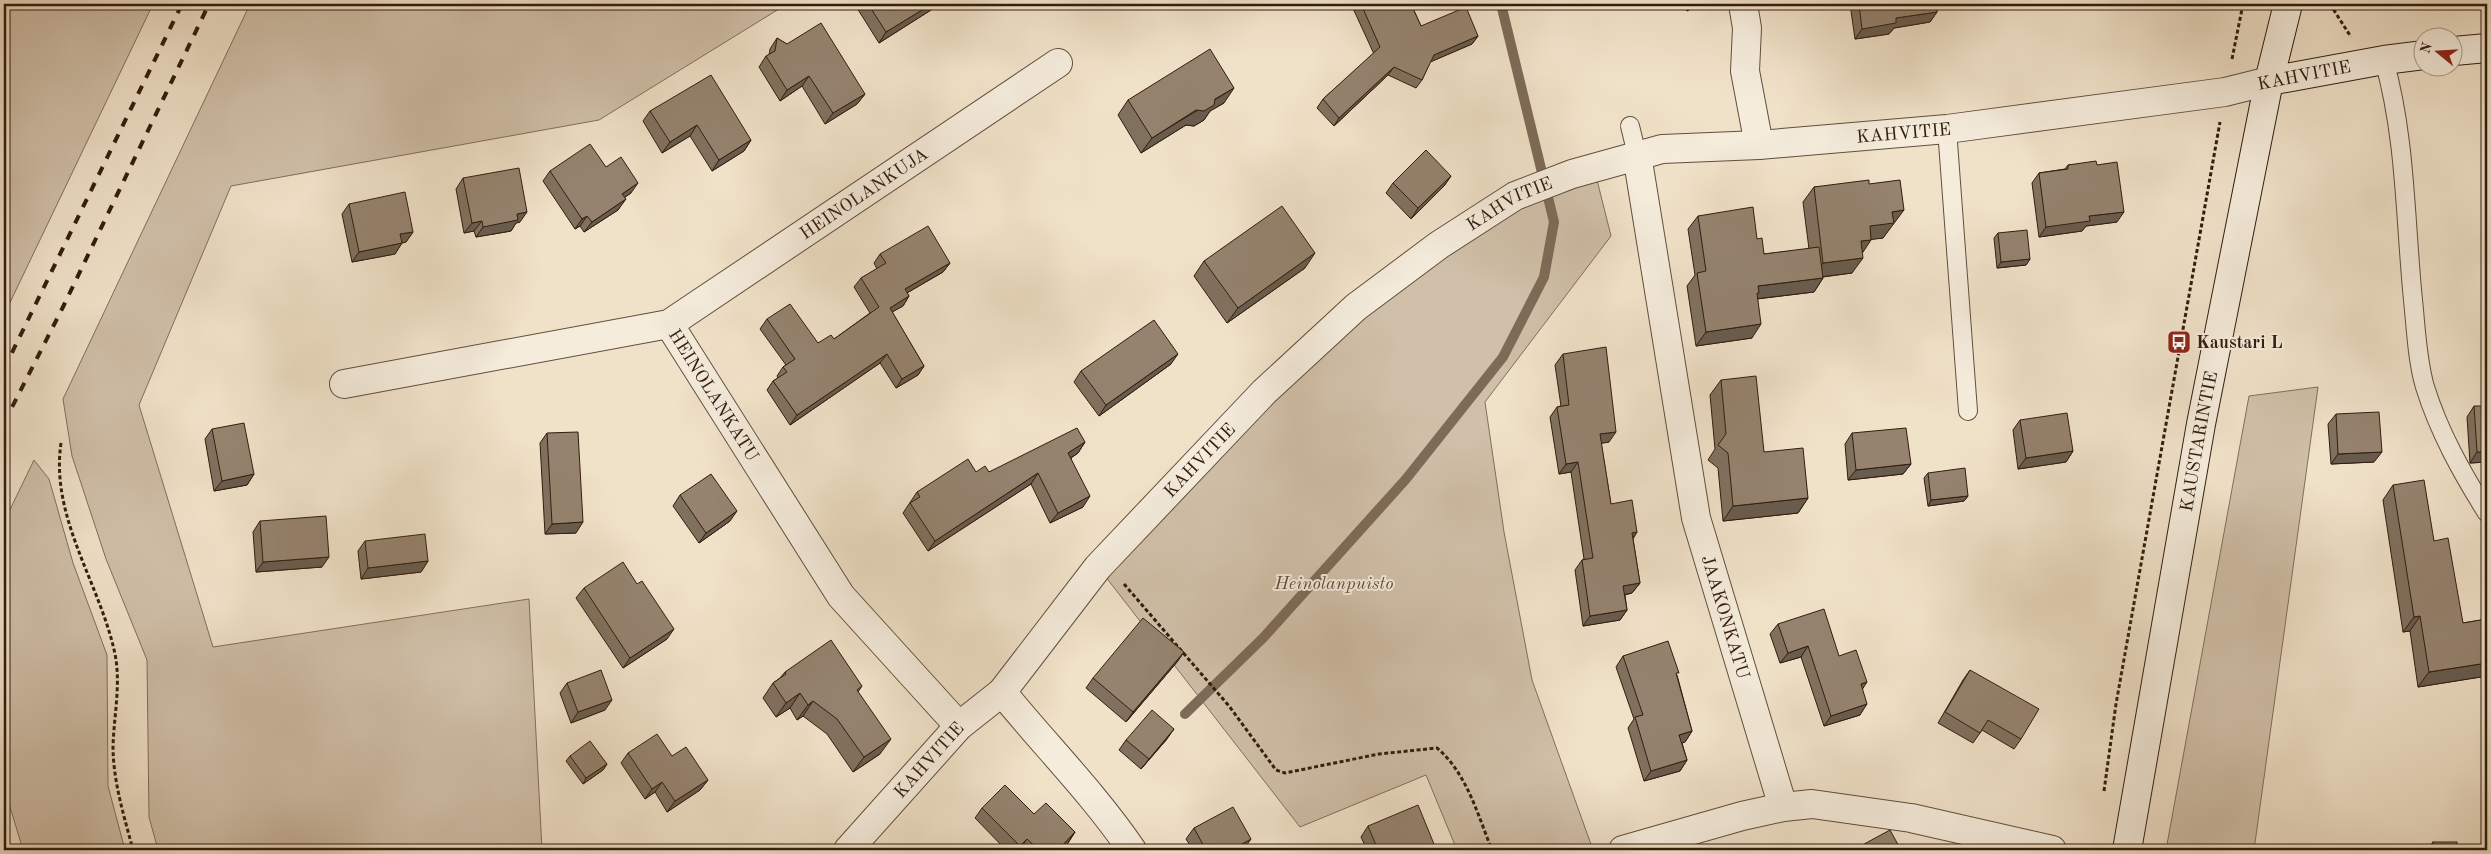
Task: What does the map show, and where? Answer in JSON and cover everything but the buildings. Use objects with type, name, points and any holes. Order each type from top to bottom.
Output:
[{"type":"street","name":"KAUSTARINTIE","points":[[2127,850],[2201,424],[2270,82],[2288,4]]},
{"type":"street","points":[[1747,8],[1745,71],[1759,145]]},
{"type":"street","points":[[2464,51],[2487,48]]},
{"type":"street","name":"KAHVITIE","points":[[848,850],[959,726],[1002,692],[1104,561],[1264,392],[1356,307],[1439,245],[1515,196],[1572,174],[1662,149],[1759,145],[1947,129],[2225,92],[2384,60],[2414,56]]},
{"type":"street","name":"HEINOLANKUJA","points":[[669,324],[1058,62]]},
{"type":"street","name":"JAAKONKATU","points":[[1637,155],[1696,518],[1783,807]]},
{"type":"street","name":"HEINOLANKATU","points":[[344,384],[669,324],[841,596],[959,726]]},
{"type":"street","points":[[1002,692],[1045,746],[1110,817],[1132,850]]},
{"type":"street","points":[[1623,850],[1742,816],[1783,807],[1812,804],[1910,818],[2052,850]]},
{"type":"lane","points":[[2384,60],[2394,96],[2404,168],[2408,243],[2416,325],[2425,386],[2444,436],[2466,479],[2487,513]]},
{"type":"lane","points":[[1630,126],[1637,155]]},
{"type":"lane","points":[[1947,129],[1968,411]]},
{"type":"path","points":[[2104,792],[2116,704],[2225,92],[2243,4]]},
{"type":"path","points":[[61,443],[58,465],[59,483],[74,539],[115,654],[117,676],[113,746],[115,776],[133,850]]},
{"type":"path","points":[[1104,561],[1229,706],[1268,762],[1276,770],[1285,773],[1379,754],[1437,748],[1450,759],[1464,784],[1492,850]]},
{"type":"green space","points":[[4,4],[153,4],[4,315]]},
{"type":"green space","points":[[250,4],[787,4],[599,120],[231,186],[139,405],[213,647],[529,599],[542,850],[158,850],[149,817],[147,660],[106,559],[72,456],[63,399]]},
{"type":"green space","name":"Heinolanpuisto","points":[[1594,168],[1611,236],[1485,402],[1504,532],[1532,680],[1593,850],[1457,850],[1426,775],[1300,827],[1098,567],[1356,307],[1515,196]]},
{"type":"green space","points":[[2318,387],[2254,850],[2166,850],[2249,396]]},
{"type":"green space","points":[[34,460],[49,479],[73,563],[107,655],[108,786],[125,850],[23,850],[4,787],[4,522]]},
{"type":"waterway","points":[[1185,714],[1263,638],[1406,479],[1503,357],[1544,277],[1554,222],[1501,4]]},
{"type":"railway","points":[[4,369],[182,4]]},
{"type":"railway","points":[[4,423],[62,309],[209,4]]},
{"type":"place","name":"Kaustari L","points":[[2179,342]]}]
